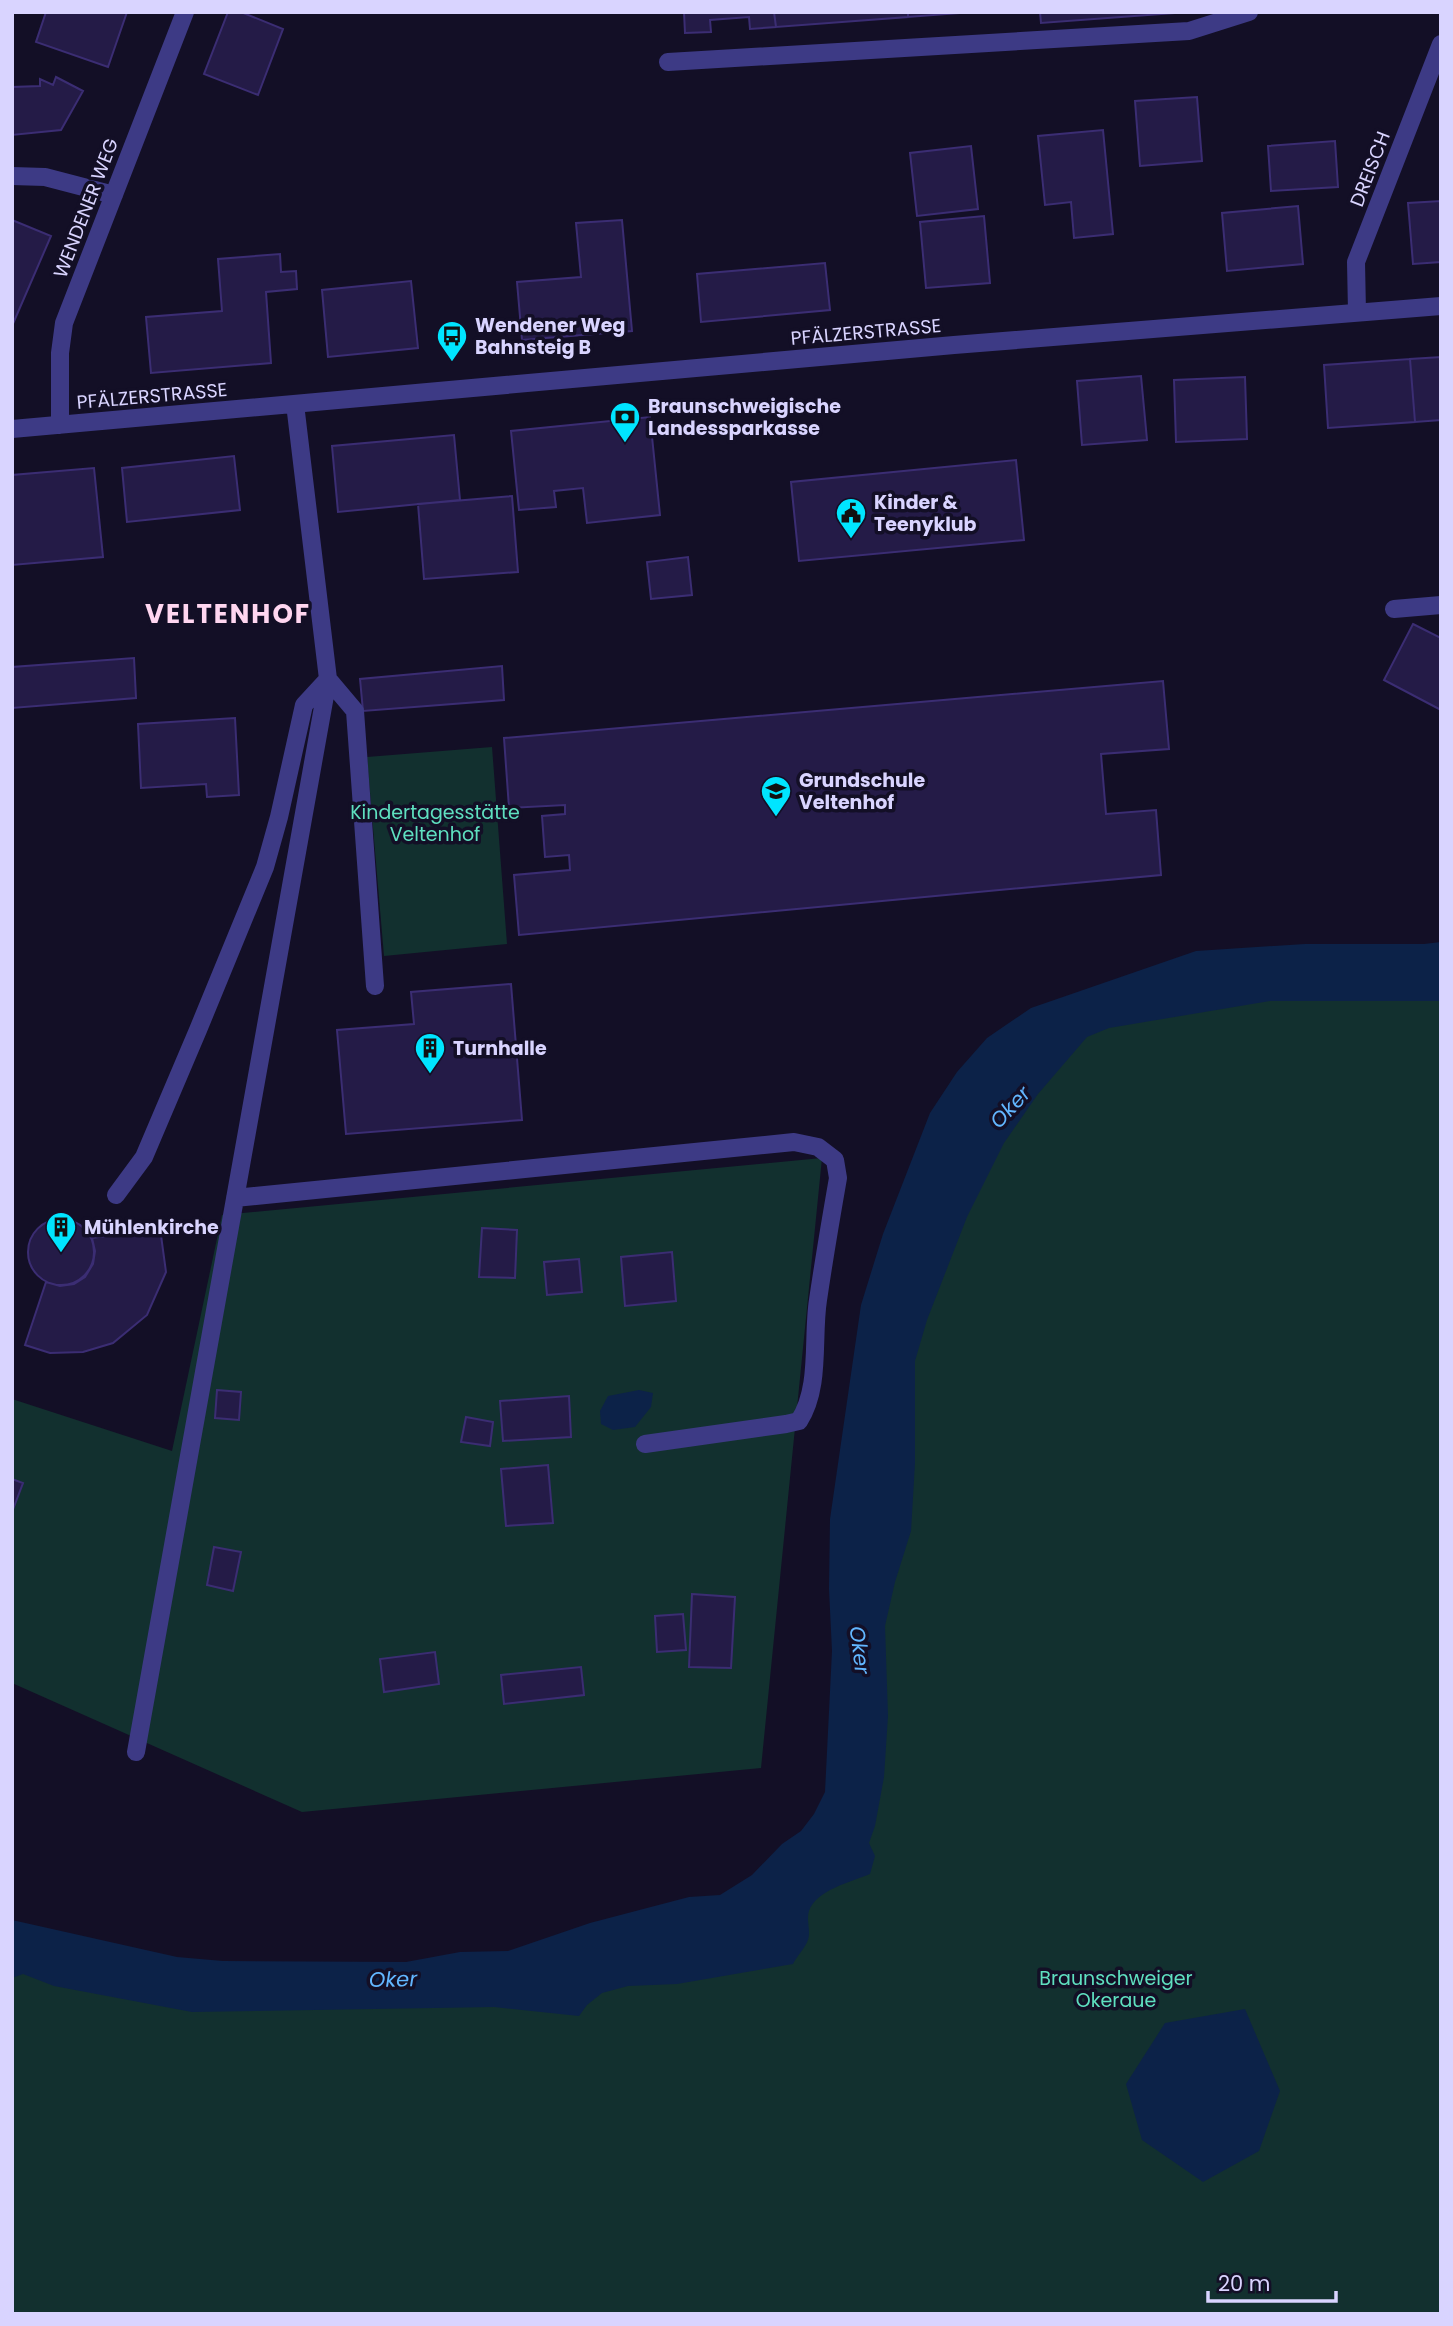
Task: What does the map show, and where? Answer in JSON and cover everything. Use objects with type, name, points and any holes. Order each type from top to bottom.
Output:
[{"type":"street","name":"WENDENER WEG","points":[[60,425],[60,353],[64,323],[185,12]]},
{"type":"street","points":[[668,62],[1189,31],[1243,13]]},
{"type":"street","name":"DREISCH","points":[[1357,312],[1356,262],[1441,44]]},
{"type":"street","points":[[12,176],[45,177],[114,195]]},
{"type":"street","name":"PFÄLZERSTRASSE","points":[[12,429],[968,344],[1441,306]]},
{"type":"street","points":[[136,1752],[328,679],[295,404]]},
{"type":"street","points":[[1394,609],[1441,605]]},
{"type":"street","points":[[328,679],[355,711],[375,986]]},
{"type":"street","points":[[116,1195],[144,1157],[265,867],[304,705],[328,679]]},
{"type":"street","points":[[235,1198],[794,1142],[818,1147],[835,1160],[838,1178],[817,1303],[811,1387],[806,1410],[799,1421],[786,1424],[645,1444]]},
{"type":"green space","name":"Kindertagesstätte Veltenhof","points":[[492,747],[507,944],[384,956],[367,757]]},
{"type":"green space","name":"Braunschweiger Okeraue","points":[[1441,976],[1441,2314],[12,2314],[12,1931],[216,1974],[480,1969],[735,1913],[841,1816],[867,1314],[1077,1024]]},
{"type":"green space","points":[[822,1158],[761,1768],[302,1812],[12,1683],[12,1399],[172,1451],[222,1215]]},
{"type":"water","name":"Oker","points":[[1441,942],[1441,1001],[1270,1001],[1109,1028],[1087,1037],[1038,1094],[1004,1143],[967,1217],[927,1320],[915,1361],[915,1463],[911,1531],[885,1626],[888,1716],[884,1777],[869,1843],[875,1856],[870,1874],[826,1892],[813,1904],[808,1914],[808,1940],[793,1964],[677,1984],[628,1986],[602,1993],[587,2005],[579,2016],[494,2007],[192,2012],[54,1986],[23,1974],[12,1978],[12,1920],[177,1957],[223,1961],[406,1962],[460,1952],[508,1951],[590,1923],[689,1897],[720,1895],[752,1875],[782,1844],[801,1831],[814,1814],[825,1792],[832,1651],[830,1519],[861,1305],[883,1234],[930,1113],[957,1072],[987,1038],[1031,1008],[1196,951],[1305,944]]},
{"type":"water","points":[[639,1390],[653,1393],[651,1407],[635,1427],[613,1430],[601,1424],[600,1411],[608,1396]]},
{"type":"water","points":[[1245,2009],[1280,2091],[1259,2151],[1203,2182],[1142,2140],[1126,2084],[1165,2023]]},
{"type":"building","points":[[46,12],[127,12],[108,67],[36,42]]},
{"type":"building","points":[[228,12],[241,12],[283,29],[258,95],[204,74]]},
{"type":"building","points":[[684,12],[774,12],[776,27],[750,29],[749,17],[710,20],[711,32],[685,33]]},
{"type":"building","points":[[774,12],[908,12],[908,17],[776,27]]},
{"type":"building","points":[[908,12],[973,12],[908,17]]},
{"type":"building","points":[[1040,12],[1174,12],[1174,13],[1041,23]]},
{"type":"building","points":[[56,77],[83,91],[61,130],[12,135],[12,87],[40,86],[40,79],[53,85]]},
{"type":"building","points":[[1197,97],[1202,161],[1140,166],[1135,101]]},
{"type":"building","points":[[1103,130],[1113,234],[1074,238],[1071,202],[1045,205],[1038,136]]},
{"type":"building","points":[[1335,141],[1338,187],[1271,191],[1268,146]]},
{"type":"building","points":[[971,146],[978,209],[917,216],[910,153]]},
{"type":"building","points":[[1441,201],[1441,262],[1413,264],[1408,203]]},
{"type":"building","points":[[1298,206],[1303,264],[1227,271],[1222,213]]},
{"type":"building","points":[[984,216],[990,283],[926,288],[920,222]]},
{"type":"building","points":[[12,220],[51,236],[12,326]]},
{"type":"building","points":[[622,220],[632,331],[522,340],[517,282],[581,277],[576,223]]},
{"type":"building","points":[[280,254],[281,272],[296,271],[297,289],[266,292],[271,363],[151,373],[146,317],[222,311],[218,259]]},
{"type":"building","points":[[825,263],[830,310],[701,322],[697,274]]},
{"type":"building","points":[[411,281],[418,348],[328,357],[322,290]]},
{"type":"building","points":[[1441,357],[1441,420],[1415,422],[1410,359]]},
{"type":"building","points":[[1410,359],[1415,422],[1328,428],[1324,365]]},
{"type":"building","points":[[1141,376],[1147,440],[1082,445],[1077,381]]},
{"type":"building","points":[[1245,377],[1247,439],[1176,442],[1174,380]]},
{"type":"building","points":[[650,417],[660,515],[587,523],[583,488],[554,491],[556,507],[519,510],[511,431]]},
{"type":"building","points":[[454,435],[460,500],[338,512],[332,446]]},
{"type":"building","points":[[234,456],[240,510],[127,522],[122,468]]},
{"type":"building","points":[[1016,460],[1024,540],[799,561],[791,482]]},
{"type":"building","points":[[94,468],[103,557],[12,565],[12,475]]},
{"type":"building","points":[[512,496],[518,572],[424,579],[418,504]]},
{"type":"building","points":[[688,557],[692,595],[651,599],[647,562]]},
{"type":"building","points":[[1413,624],[1441,638],[1441,710],[1384,680]]},
{"type":"building","points":[[134,658],[136,698],[12,708],[12,667]]},
{"type":"building","points":[[502,666],[504,700],[363,711],[360,679]]},
{"type":"building","points":[[1163,681],[1169,749],[1101,754],[1106,814],[1156,810],[1161,875],[519,935],[514,875],[570,870],[569,855],[545,857],[542,816],[565,814],[565,805],[509,808],[504,738]]},
{"type":"building","points":[[235,718],[239,795],[207,797],[206,784],[141,788],[138,724]]},
{"type":"building","name":"Turnhalle","points":[[511,984],[522,1120],[346,1134],[337,1030],[414,1024],[411,992]]},
{"type":"building","name":"Mühlenkirche","points":[[61,1219],[74,1221],[84,1229],[92,1239],[92,1265],[84,1275],[74,1283],[61,1285],[48,1283],[38,1275],[30,1265],[28,1252],[30,1239],[38,1229],[48,1221]]},
{"type":"building","points":[[160,1228],[166,1272],[147,1315],[113,1343],[83,1352],[50,1353],[25,1345],[46,1282],[60,1286],[74,1284],[85,1277],[93,1264],[95,1251],[92,1238]]},
{"type":"building","points":[[482,1228],[517,1230],[515,1278],[479,1277]]},
{"type":"building","points":[[672,1252],[676,1301],[625,1306],[621,1257]]},
{"type":"building","points":[[579,1259],[582,1292],[547,1295],[544,1262]]},
{"type":"building","points":[[217,1390],[241,1392],[239,1420],[215,1418]]},
{"type":"building","points":[[569,1396],[571,1437],[503,1441],[500,1401]]},
{"type":"building","points":[[466,1417],[493,1422],[490,1446],[461,1442]]},
{"type":"building","points":[[548,1465],[553,1523],[506,1526],[501,1469]]},
{"type":"building","points":[[12,1479],[23,1483],[12,1512]]},
{"type":"building","points":[[214,1547],[241,1552],[233,1591],[207,1585]]},
{"type":"building","points":[[692,1594],[735,1597],[731,1668],[689,1667]]},
{"type":"building","points":[[683,1614],[686,1650],[657,1652],[655,1616]]},
{"type":"building","points":[[435,1652],[439,1684],[384,1692],[380,1659]]},
{"type":"building","points":[[581,1667],[584,1695],[504,1704],[501,1675]]},
{"type":"place","name":"Wendener Weg Bahnsteig B","points":[[452,363]]},
{"type":"place","name":"Braunschweigische Landessparkasse","points":[[625,444]]},
{"type":"place","name":"Kinder & Teenyklub","points":[[851,540]]},
{"type":"place","name":"Grundschule Veltenhof","points":[[776,818]]},
{"type":"place","name":"Turnhalle","points":[[430,1075]]},
{"type":"place","name":"Mühlenkirche","points":[[61,1254]]},
{"type":"district","name":"VELTENHOF","points":[[228,614]]}]
